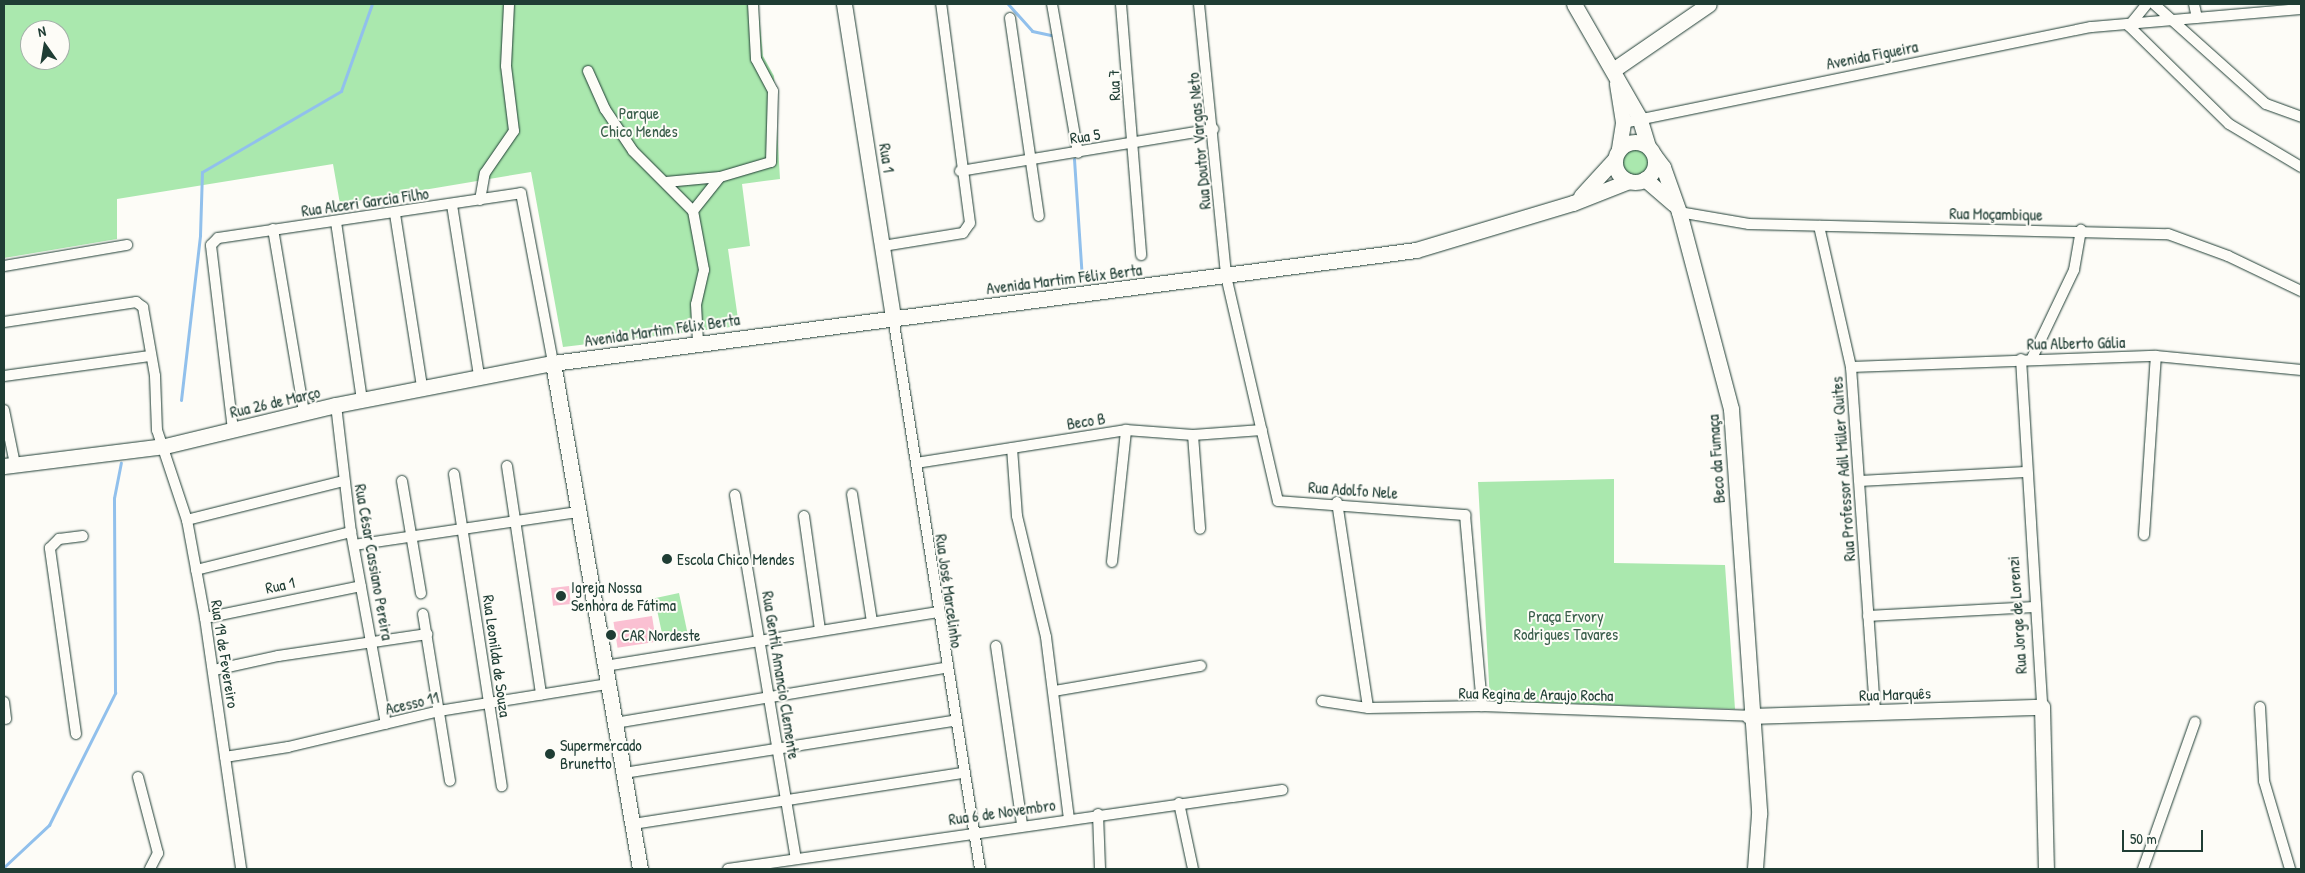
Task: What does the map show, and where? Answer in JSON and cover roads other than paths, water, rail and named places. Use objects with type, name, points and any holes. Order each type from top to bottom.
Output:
[{"type":"street","points":[[480,200],[485,173],[514,131],[506,66],[509,4]]},
{"type":"street","points":[[666,182],[720,176],[764,165],[774,155],[773,90],[756,59],[753,4]]},
{"type":"street","name":"Rua 1","points":[[844,4],[894,317]]},
{"type":"street","points":[[883,246],[968,230],[941,4]]},
{"type":"street","points":[[1052,4],[1078,153]]},
{"type":"street","name":"Rua 7","points":[[1121,4],[1128,54],[1132,145],[1141,255]]},
{"type":"street","name":"Rua Doutor Vargas Neto","points":[[1199,4],[1214,129],[1226,276]]},
{"type":"street","points":[[1574,4],[1615,73],[1639,117],[1655,166],[1645,179],[1630,181],[1619,173],[1617,154],[1623,123],[1615,73]]},
{"type":"street","points":[[1615,73],[1709,4]]},
{"type":"street","points":[[2147,4],[2129,26],[2229,124],[2301,167]]},
{"type":"street","points":[[2154,4],[2169,22],[2266,104],[2301,117]]},
{"type":"street","points":[[2194,4],[2197,18]]},
{"type":"street","name":"Avenida Figueira","points":[[1623,123],[1639,117],[2091,27],[2169,22],[2288,7],[2301,9]]},
{"type":"street","points":[[1010,18],[1029,160],[1039,216]]},
{"type":"street","points":[[588,71],[604,108],[633,151],[693,211],[704,270],[696,304],[698,343]]},
{"type":"street","name":"Rua 5","points":[[960,171],[1132,145],[1214,129]]},
{"type":"street","points":[[1617,154],[1631,142],[1651,150]]},
{"type":"street","name":"Beco da Fumaça","points":[[1651,150],[1663,167],[1678,210],[1730,409],[1749,716],[1759,814],[1755,869]]},
{"type":"street","name":"Avenida Martim Félix Berta","points":[[1573,203],[1617,154]]},
{"type":"street","points":[[693,211],[720,176]]},
{"type":"street","points":[[1645,179],[1678,210]]},
{"type":"street","name":"Avenida Martim Félix Berta","points":[[553,363],[1416,250],[1573,203],[1630,181]]},
{"type":"street","name":"Rua Alceri Garcia Filho","points":[[233,430],[212,240],[273,229],[395,214],[521,192],[553,363]]},
{"type":"street","points":[[452,205],[479,376]]},
{"type":"street","name":"Rua Moçambique","points":[[1678,210],[1749,224],[2081,230],[2168,234],[2228,256],[2301,292]]},
{"type":"street","points":[[395,214],[422,387]]},
{"type":"street","points":[[336,222],[362,400]]},
{"type":"street","name":"Rua Professor Adil Müler Quites","points":[[1818,226],[1851,367],[1874,712]]},
{"type":"street","points":[[273,229],[304,413]]},
{"type":"street","points":[[2032,358],[2074,270],[2081,230]]},
{"type":"street","points":[[4,266],[127,244]]},
{"type":"street","name":"Rua Adolfo Nele","points":[[1226,276],[1278,501],[1337,502],[1465,515],[1482,706]]},
{"type":"street","name":"Rua 19 de Fevereiro","points":[[4,322],[136,302],[143,307],[157,430],[165,446],[187,520],[205,618],[214,670],[241,869]]},
{"type":"street","name":"Rua José Marcelinho","points":[[894,317],[945,668],[980,869]]},
{"type":"street","points":[[4,376],[150,356]]},
{"type":"street","points":[[2144,536],[2156,356]]},
{"type":"street","name":"Rua Alberto Gália","points":[[1851,367],[2032,358],[2156,356],[2301,370]]},
{"type":"street","name":"Rua Jorge de Lorenzi","points":[[2021,359],[2024,472],[2042,707],[2046,869]]},
{"type":"street","points":[[553,363],[640,869]]},
{"type":"street","name":"Rua 26 de Março","points":[[9,465],[165,446],[336,405],[553,363]]},
{"type":"street","name":"Rua César Cassiano Pereira","points":[[336,405],[351,532],[386,724]]},
{"type":"street","points":[[4,410],[9,465]]},
{"type":"street","points":[[1112,562],[1126,430]]},
{"type":"street","name":"Beco B","points":[[916,463],[1126,430],[1193,435],[1262,430]]},
{"type":"street","points":[[1193,435],[1200,529]]},
{"type":"street","points":[[1012,448],[1017,516],[1046,637],[1068,818]]},
{"type":"street","points":[[507,466],[541,694]]},
{"type":"street","points":[[1860,481],[2024,472]]},
{"type":"street","name":"Rua Leonilda de Souza","points":[[454,474],[502,786]]},
{"type":"street","points":[[187,520],[344,481]]},
{"type":"street","points":[[402,481],[421,593]]},
{"type":"street","points":[[852,494],[872,622]]},
{"type":"street","name":"Rua Gentil Amancio Clemente","points":[[735,496],[761,639],[796,859]]},
{"type":"street","points":[[1337,502],[1368,708]]},
{"type":"street","points":[[354,545],[578,512]]},
{"type":"street","points":[[804,516],[820,630]]},
{"type":"street","points":[[196,570],[351,532]]},
{"type":"street","points":[[76,734],[50,548],[58,538],[83,536]]},
{"type":"street","name":"Rua 1","points":[[205,618],[361,586]]},
{"type":"street","points":[[1868,616],[2034,607]]},
{"type":"street","points":[[604,666],[761,639],[937,612]]},
{"type":"street","points":[[423,614],[450,781]]},
{"type":"street","points":[[214,670],[278,656],[427,634]]},
{"type":"street","points":[[996,646],[1022,824]]},
{"type":"street","points":[[1054,691],[1201,666]]},
{"type":"street","points":[[614,723],[945,668]]},
{"type":"street","name":"Acesso 11","points":[[225,757],[386,724],[439,711],[608,684]]},
{"type":"street","name":"Rua Regina de Araujo Rocha","points":[[1322,701],[1368,708],[1482,706],[1749,716]]},
{"type":"street","points":[[4,702],[6,719]]},
{"type":"street","name":"Rua Marquês","points":[[1749,716],[2042,707]]},
{"type":"street","points":[[2260,707],[2264,781],[2290,869]]},
{"type":"street","points":[[624,773],[954,721]]},
{"type":"street","points":[[2143,869],[2195,722]]},
{"type":"street","points":[[633,824],[962,773]]},
{"type":"street","points":[[138,777],[158,853],[150,869]]},
{"type":"street","name":"Rua 6 de Novembro","points":[[728,869],[1022,824],[1282,790]]},
{"type":"street","points":[[1179,803],[1193,869]]},
{"type":"street","points":[[1098,814],[1100,869]]},
{"type":"waterway","points":[[181,400],[200,235],[202,172],[341,91],[372,4]]},
{"type":"waterway","points":[[1008,4],[1032,31],[1056,36]]},
{"type":"waterway","points":[[1074,159],[1082,278]]},
{"type":"waterway","points":[[4,867],[49,825],[115,693],[114,498],[121,463]]},
{"type":"place","name":"Escola Chico Mendes","points":[[667,559]]},
{"type":"place","name":"Igreja Nossa Senhora de Fátima","points":[[561,596]]},
{"type":"place","name":"CAR Nordeste","points":[[611,635]]},
{"type":"place","name":"Supermercado Brunetto","points":[[550,754]]},
{"type":"park label","name":"Parque Chico Mendes","points":[[639,122]]},
{"type":"park label","name":"Praça Ervory Rodrigues Tavares","points":[[1566,625]]}]
